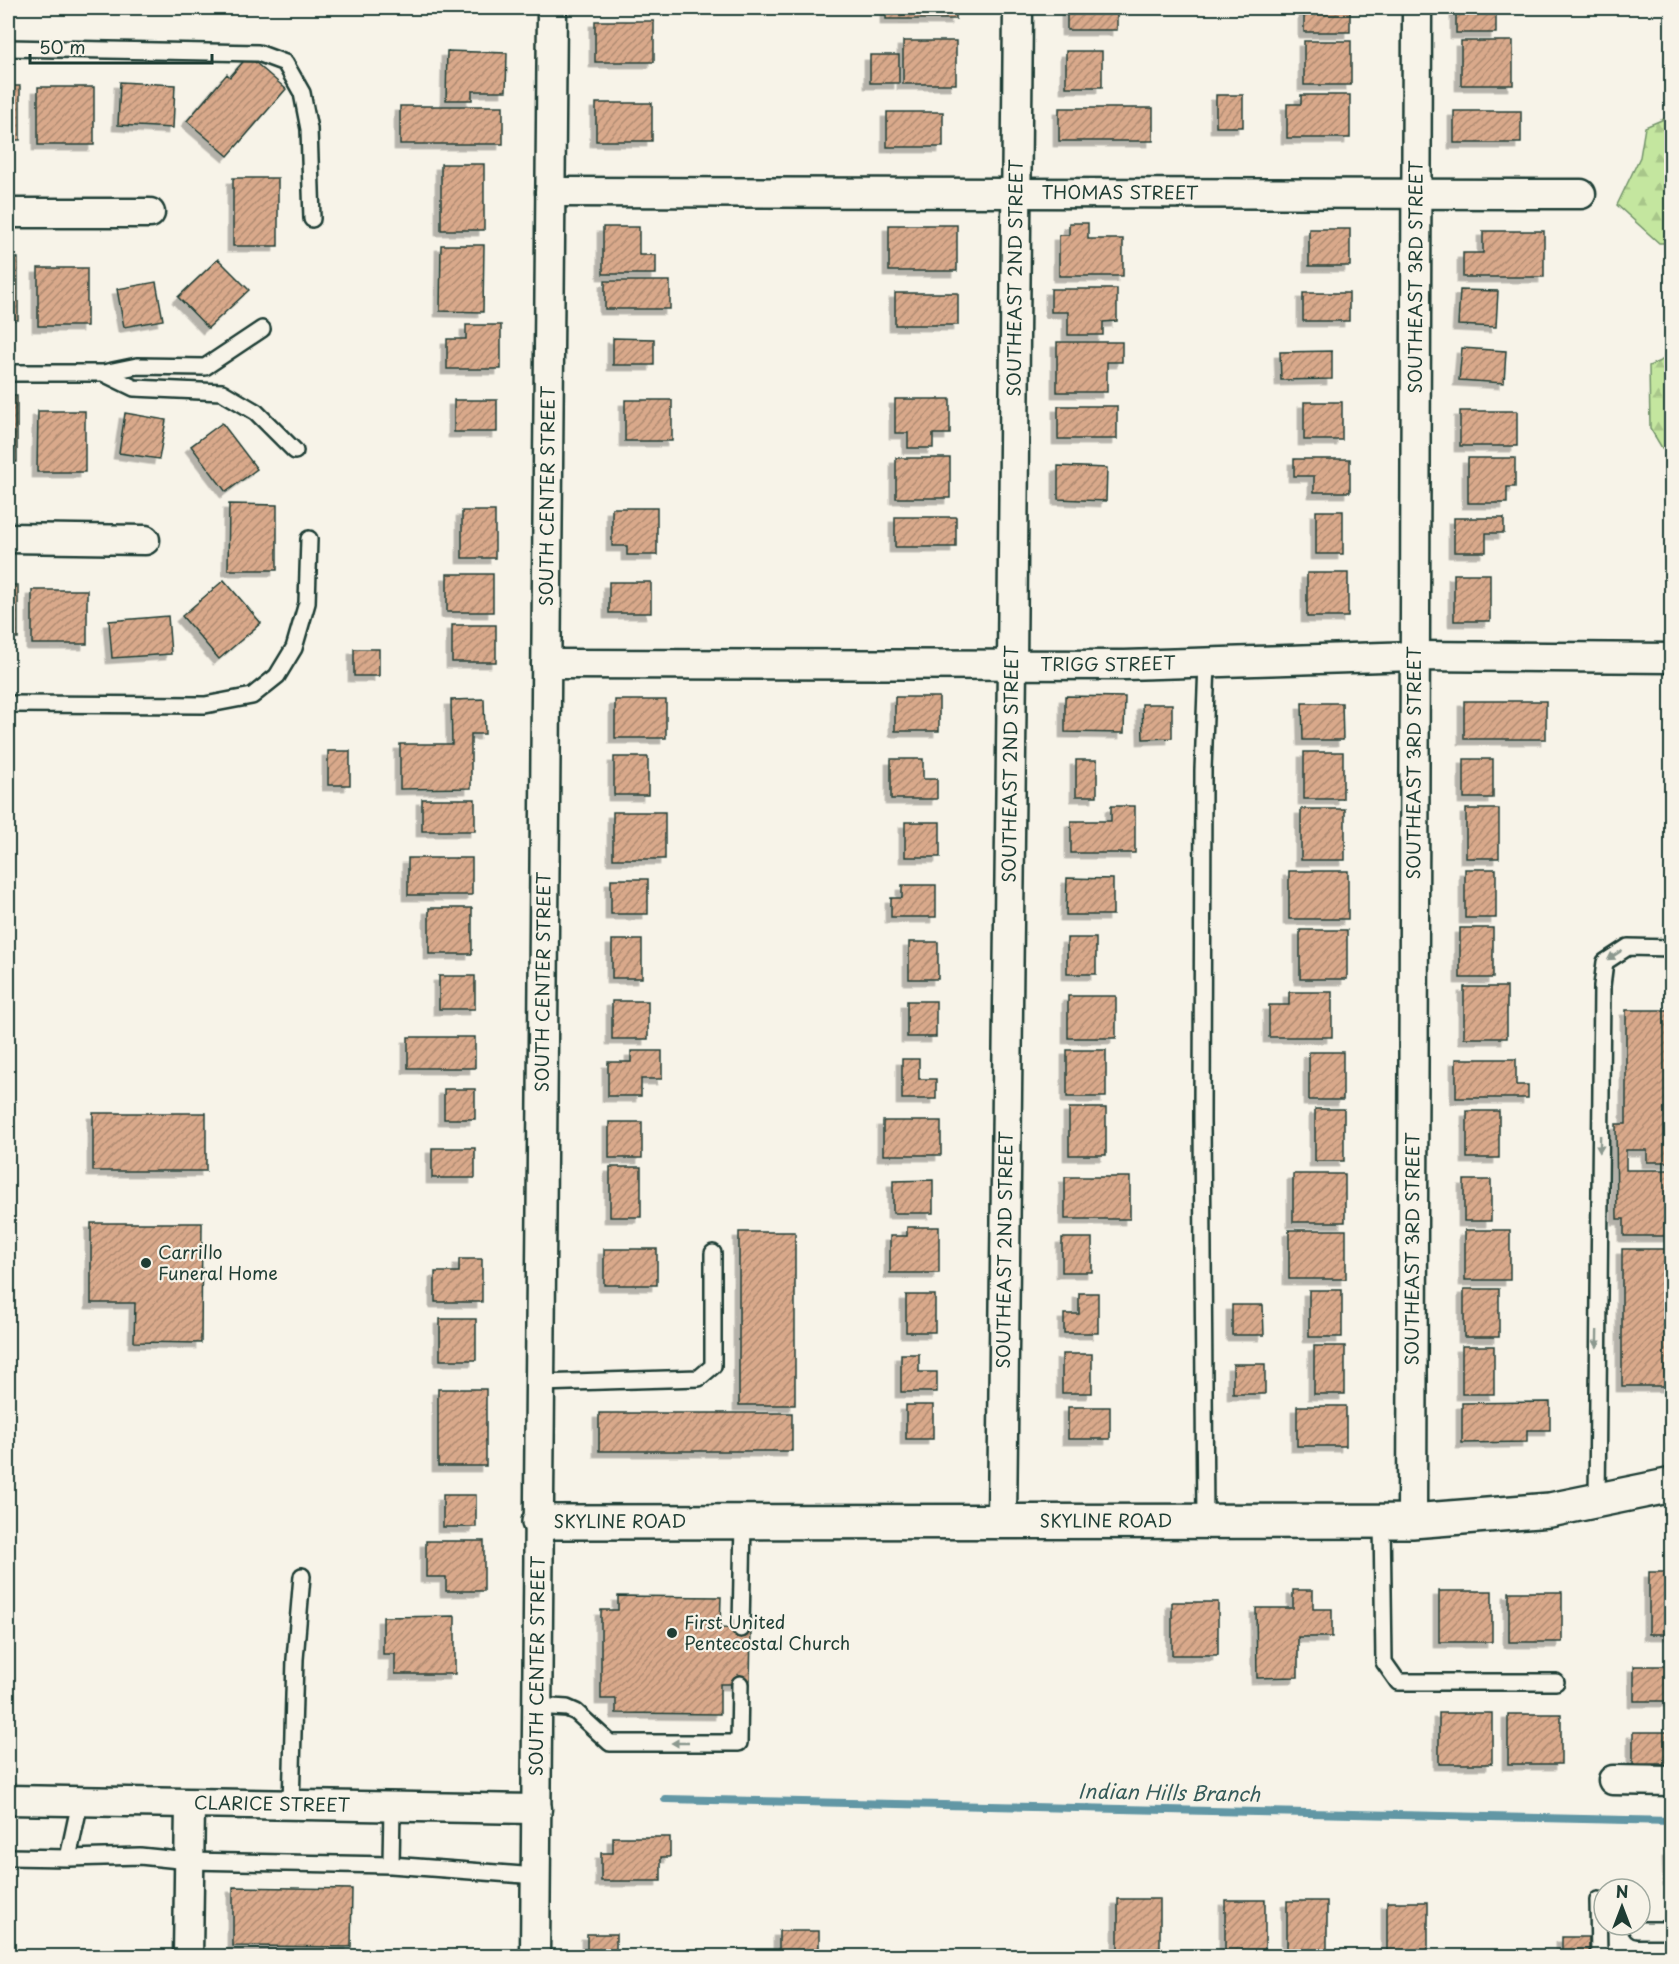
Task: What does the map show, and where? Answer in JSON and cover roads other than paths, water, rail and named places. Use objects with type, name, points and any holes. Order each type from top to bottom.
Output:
[{"type":"street","name":"SOUTH CENTER STREET","points":[[535,1956],[552,8]]},
{"type":"street","name":"SOUTHEAST 2ND STREET","points":[[1002,1520],[1017,193],[1017,8]]},
{"type":"street","name":"SOUTHEAST 3RD STREET","points":[[1397,1521],[1415,657],[1417,8]]},
{"type":"street","name":"THOMAS STREET","points":[[550,192],[1581,194]]},
{"type":"street","points":[[8,213],[150,213]]},
{"type":"street","points":[[8,538],[146,540]]},
{"type":"street","name":"TRIGG STREET","points":[[546,664],[1012,665],[1207,663],[1415,657],[1671,657]]},
{"type":"street","name":"SKYLINE ROAD","points":[[539,1522],[1397,1521],[1550,1510],[1671,1485]]},
{"type":"street","points":[[1612,1780],[1671,1781]]},
{"type":"street","name":"CLARICE STREET","points":[[8,1800],[537,1809]]},
{"type":"street","points":[[188,1956],[190,1804]]},
{"type":"lane","points":[[8,48],[258,53],[285,63],[302,93],[309,129],[312,219]]},
{"type":"lane","points":[[8,373],[103,373],[137,366],[205,367],[262,329]]},
{"type":"lane","points":[[103,373],[134,388],[222,392],[256,412],[295,451]]},
{"type":"lane","points":[[8,704],[205,705],[252,696],[277,676],[294,648],[307,603],[309,539]]},
{"type":"lane","points":[[1205,1520],[1202,1121],[1203,770],[1207,663]]},
{"type":"lane","points":[[1596,1501],[1602,986],[1605,962],[1628,947],[1671,948]]},
{"type":"lane","points":[[540,1383],[699,1378],[713,1366],[713,1253]]},
{"type":"lane","points":[[741,1629],[744,1521]]},
{"type":"lane","points":[[1397,1521],[1384,1662],[1398,1682],[1556,1682]]},
{"type":"lane","points":[[291,1806],[295,1659],[303,1576]]},
{"type":"lane","points":[[537,1706],[567,1708],[576,1712],[610,1743],[739,1743],[740,1684]]},
{"type":"lane","points":[[68,1858],[80,1802]]},
{"type":"lane","points":[[391,1865],[392,1807]]},
{"type":"lane","points":[[8,1857],[140,1856],[189,1861],[391,1865],[536,1876]]},
{"type":"lane","points":[[1652,1930],[1671,1930]]},
{"type":"lane","points":[[1599,1937],[1599,1956]]},
{"type":"waterway","name":"Indian Hills Branch","points":[[665,1799],[1672,1821]]},
{"type":"place","name":"Carrillo Funeral Home","points":[[146,1263]]},
{"type":"place","name":"First United Pentecostal Church","points":[[672,1633]]}]
